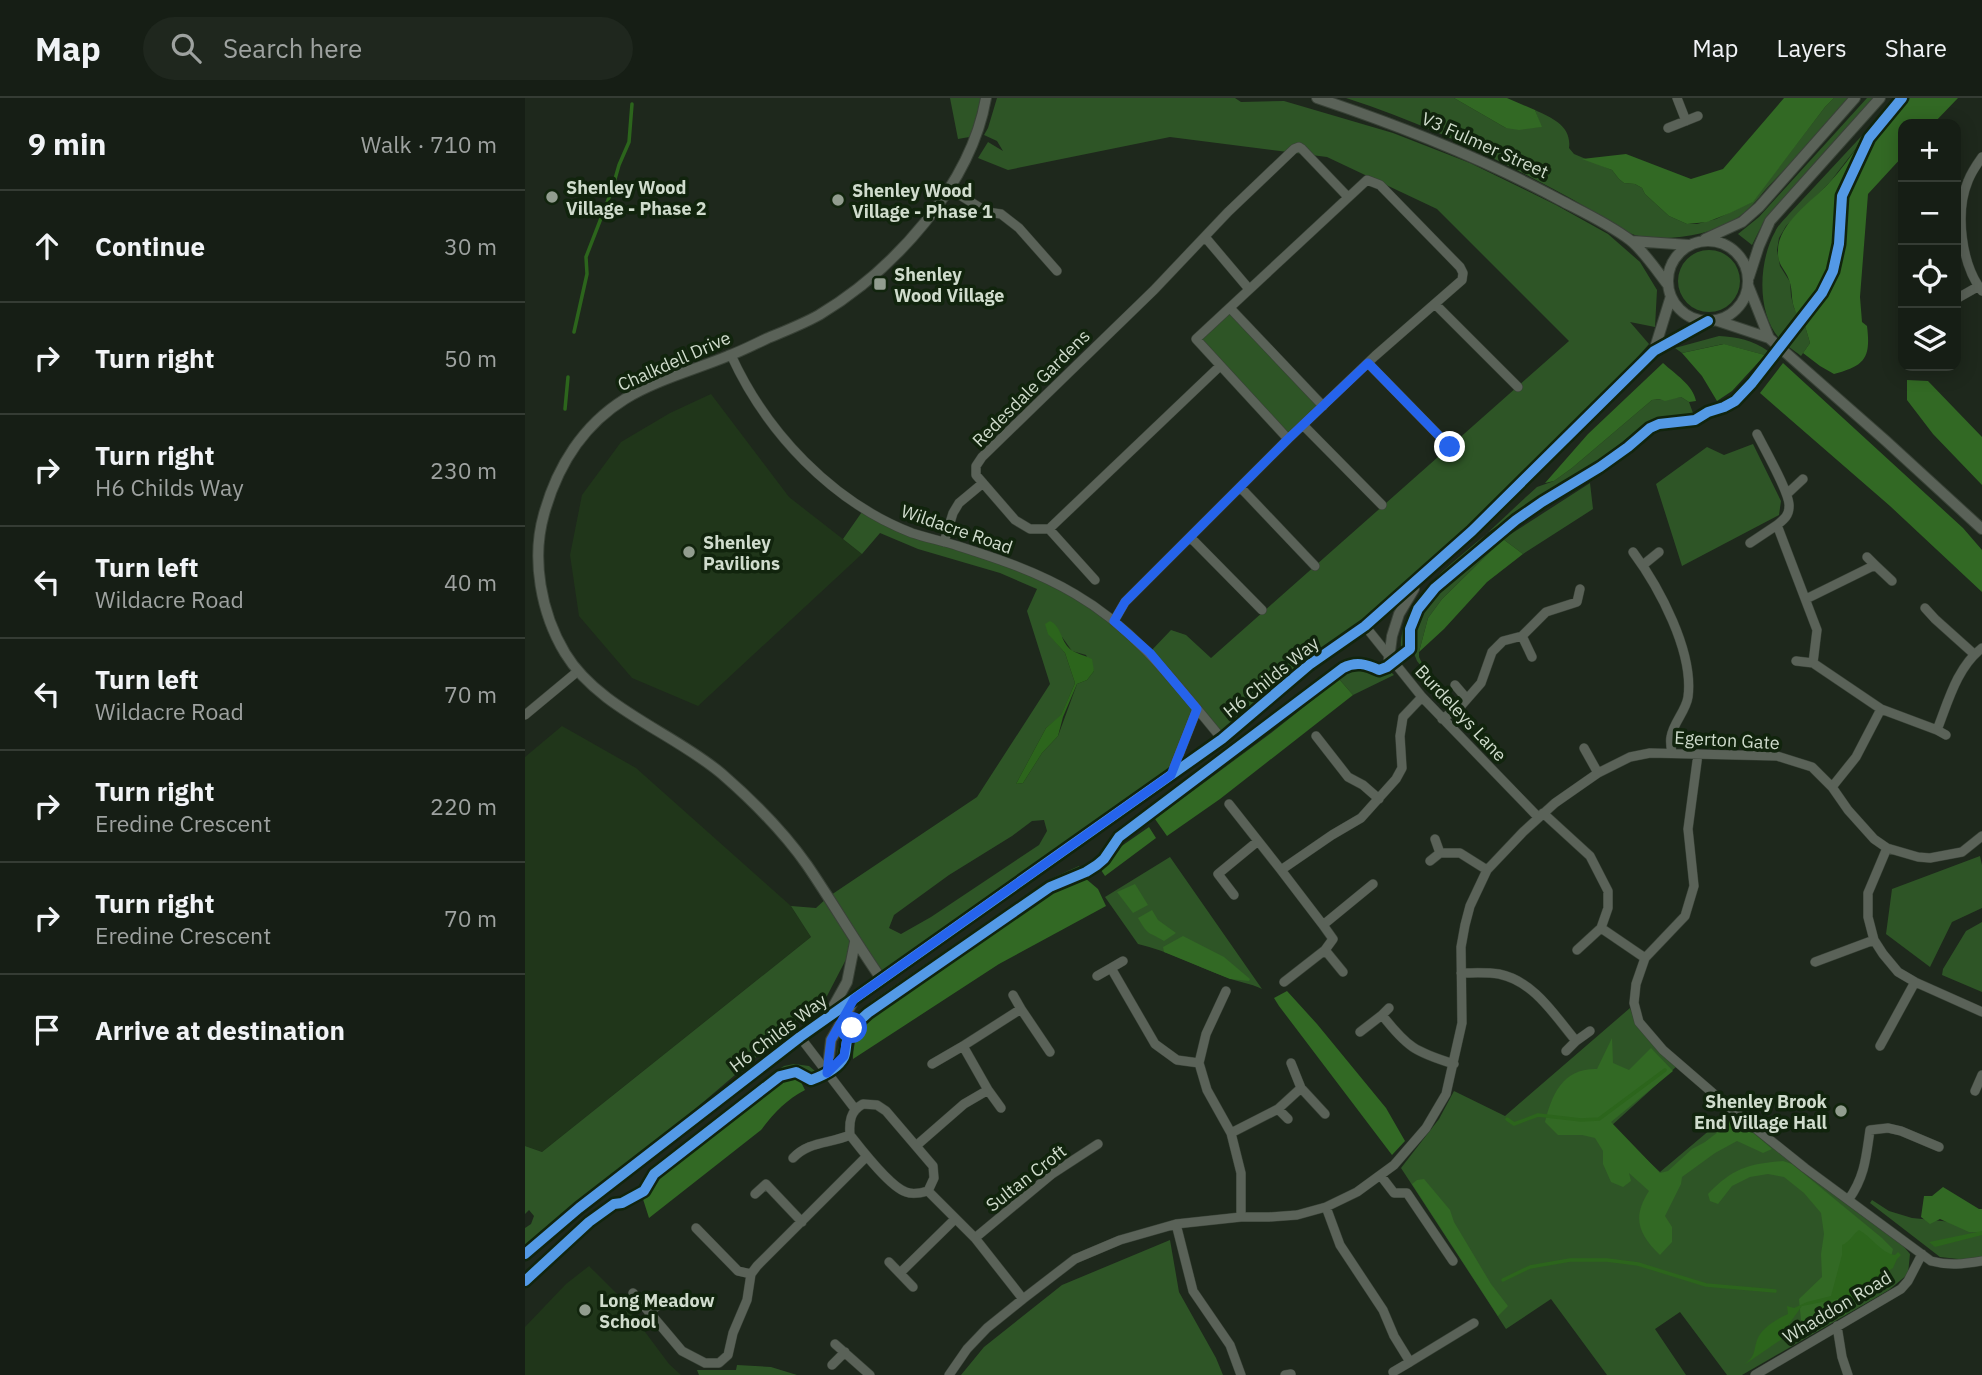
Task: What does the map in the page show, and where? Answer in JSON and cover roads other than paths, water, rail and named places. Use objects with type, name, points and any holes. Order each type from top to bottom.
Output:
[{"type":"street","name":"Chalkdell Drive","points":[[882,980],[805,863],[762,811],[719,772],[613,703],[578,671],[549,619],[542,589],[538,551],[551,489],[582,435],[625,399],[817,316],[845,298],[897,254],[950,189],[979,129],[986,98]]},
{"type":"street","name":"V3 Fulmer Street","points":[[1317,98],[1436,140],[1525,181],[1596,219],[1632,241],[1669,290]]},
{"type":"street","points":[[1677,98],[1686,121]]},
{"type":"street","points":[[1854,98],[1759,207],[1742,222],[1694,244],[1675,258],[1670,266],[1669,290],[1677,306],[1696,319],[1712,320],[1769,338],[1982,530]]},
{"type":"street","points":[[1712,320],[1727,316],[1744,298],[1759,246],[1770,221],[1880,98]]},
{"type":"street","points":[[1668,128],[1699,116]]},
{"type":"street","points":[[1249,289],[1205,237],[1275,167],[1299,147],[1347,196]]},
{"type":"street","points":[[1961,214],[1968,181],[1982,157]]},
{"type":"street","points":[[1114,621],[1125,602],[1288,439],[1368,363],[1462,280],[1460,267],[1380,185],[1367,180],[1196,339],[1288,439]]},
{"type":"street","points":[[950,189],[987,212],[1001,214],[1020,228],[1057,271]]},
{"type":"street","name":"Redesdale Gardens","points":[[983,484],[976,475],[976,466],[982,457],[1205,237]]},
{"type":"street","name":"V3 Fulmer Street","points":[[1632,241],[1694,244]]},
{"type":"street","points":[[1694,244],[1711,241],[1723,244],[1741,258],[1769,338]]},
{"type":"street","points":[[1961,245],[1980,289],[1961,297]]},
{"type":"street","name":"H6 Childs Way","points":[[1654,351],[1669,290]]},
{"type":"street","points":[[1434,304],[1518,387]]},
{"type":"street","points":[[1230,308],[1323,406]]},
{"type":"street","name":"H6 Childs Way","points":[[525,1254],[579,1208],[800,1037],[1222,739],[1309,665],[1365,626],[1421,578],[1654,351],[1712,320]]},
{"type":"street","name":"Wildacre Road","points":[[731,355],[741,378],[787,442],[811,468],[860,507],[912,533],[1024,568],[1078,596],[1114,621],[1150,653],[1222,739]]},
{"type":"street","points":[[1368,363],[1450,447]]},
{"type":"street","points":[[944,542],[959,503],[983,484],[1015,520],[1030,529],[1049,529],[1220,366]]},
{"type":"street","points":[[1303,425],[1383,505]]},
{"type":"street","points":[[1750,543],[1786,517],[1790,506],[1788,493],[1757,433]]},
{"type":"street","points":[[1788,493],[1803,480]]},
{"type":"street","points":[[1240,487],[1315,566]]},
{"type":"street","points":[[1777,525],[1817,630],[1813,663]]},
{"type":"street","points":[[1049,529],[1095,580]]},
{"type":"street","points":[[1189,537],[1262,610]]},
{"type":"street","points":[[1633,552],[1668,612],[1682,646],[1688,700],[1671,734],[1672,753]]},
{"type":"street","points":[[1643,565],[1659,552]]},
{"type":"street","points":[[1867,557],[1892,581]]},
{"type":"street","points":[[1806,599],[1875,565]]},
{"type":"street","points":[[1389,659],[1399,614],[1421,578]]},
{"type":"street","points":[[1442,719],[1481,684],[1492,652],[1503,641],[1522,636],[1546,612],[1577,602],[1580,589]]},
{"type":"street","points":[[1925,608],[1935,619],[1978,651],[1959,675],[1937,730]]},
{"type":"street","name":"Burdeleys Lane","points":[[1365,626],[1389,659],[1442,719],[1541,815],[1590,856],[1608,891],[1608,908],[1601,928]]},
{"type":"street","points":[[1522,636],[1532,657]]},
{"type":"street","points":[[1796,661],[1813,663],[1881,709],[1946,735]]},
{"type":"street","points":[[525,715],[578,671]]},
{"type":"street","points":[[1455,685],[1467,699]]},
{"type":"street","points":[[1281,870],[1361,818],[1396,779],[1402,768],[1400,736],[1403,717],[1422,698]]},
{"type":"street","points":[[1171,775],[1197,709]]},
{"type":"street","points":[[1832,787],[1856,757],[1881,709]]},
{"type":"street","points":[[1316,736],[1348,777],[1363,785],[1379,799]]},
{"type":"street","points":[[1584,748],[1598,773]]},
{"type":"street","name":"Egerton Gate","points":[[949,1375],[967,1349],[987,1328],[1075,1259],[1120,1240],[1176,1224],[1241,1217],[1297,1215],[1326,1207],[1357,1192],[1394,1165],[1426,1128],[1446,1094],[1462,1023],[1461,947],[1465,925],[1470,906],[1487,870],[1541,815],[1598,773],[1641,754],[1777,756],[1812,767],[1832,787],[1874,839],[1887,848],[1918,858],[1930,858],[1962,852],[1982,836]]},
{"type":"street","points":[[1698,754],[1688,829],[1694,886],[1685,916],[1645,958],[1636,984],[1634,1003],[1639,1022],[1663,1051],[1729,1107],[1805,1168],[1931,1261],[1957,1265],[1982,1261]]},
{"type":"street","points":[[1323,766],[1332,758]]},
{"type":"street","points":[[1229,804],[1333,939],[1325,950],[1284,982]]},
{"type":"street","points":[[1435,839],[1440,853]]},
{"type":"street","points":[[1234,895],[1218,874],[1258,841]]},
{"type":"street","points":[[1887,848],[1868,893],[1868,917],[1874,940],[1882,954],[1898,972],[1915,982],[1982,1012]]},
{"type":"street","points":[[1430,861],[1440,853],[1460,853],[1487,870]]},
{"type":"street","points":[[1323,925],[1373,884]]},
{"type":"street","points":[[1577,950],[1601,928],[1645,958]]},
{"type":"street","points":[[1815,962],[1874,940]]},
{"type":"street","points":[[826,1018],[847,982],[855,942]]},
{"type":"street","points":[[1325,950],[1343,972]]},
{"type":"street","points":[[1097,976],[1123,961]]},
{"type":"street","points":[[1111,968],[1155,1044],[1177,1060],[1199,1063]]},
{"type":"street","points":[[1461,973],[1498,974],[1519,981],[1538,996],[1576,1041]]},
{"type":"street","points":[[1880,1046],[1915,982]]},
{"type":"street","points":[[1226,991],[1206,1034],[1199,1063],[1207,1090],[1231,1133],[1241,1173],[1241,1217]]},
{"type":"street","points":[[1013,995],[1050,1052]]},
{"type":"street","points":[[827,1073],[831,1040],[854,999]]},
{"type":"street","points":[[1360,1032],[1389,1008]]},
{"type":"street","points":[[932,1063],[1021,1009]]},
{"type":"street","points":[[1382,1015],[1401,1039],[1421,1053],[1454,1064]]},
{"type":"street","points":[[1566,1051],[1590,1031]]},
{"type":"street","points":[[800,1037],[855,1108]]},
{"type":"street","points":[[963,1046],[1001,1108]]},
{"type":"street","points":[[1291,1063],[1301,1088],[1325,1114]]},
{"type":"street","points":[[1975,1091],[1982,1075]]},
{"type":"street","points":[[1231,1133],[1278,1109],[1301,1088]]},
{"type":"street","points":[[917,1145],[964,1104],[988,1090]]},
{"type":"street","points":[[863,1104],[877,1105],[886,1111],[933,1166],[934,1178],[928,1191],[919,1194],[906,1193],[895,1185],[850,1135],[849,1121],[855,1108],[863,1104]]},
{"type":"street","points":[[1278,1109],[1288,1119]]},
{"type":"street","points":[[1849,1199],[1864,1171],[1870,1130],[1888,1128],[1901,1131],[1939,1146]]},
{"type":"street","points":[[793,1158],[801,1149],[850,1135]]},
{"type":"street","name":"Sultan Croft","points":[[975,1238],[1052,1174],[1098,1144]]},
{"type":"street","points":[[633,1293],[682,1351],[705,1363],[719,1363],[727,1355],[747,1300],[751,1274],[867,1156]]},
{"type":"street","points":[[1381,1176],[1394,1193],[1407,1193],[1453,1261]]},
{"type":"street","points":[[755,1194],[768,1182],[801,1222]]},
{"type":"street","points":[[928,1191],[975,1238],[1023,1298]]},
{"type":"street","points":[[1326,1207],[1340,1245],[1383,1310],[1394,1336],[1410,1362]]},
{"type":"street","points":[[901,1272],[955,1219]]},
{"type":"street","points":[[1176,1224],[1193,1291],[1230,1345],[1241,1375]]},
{"type":"street","points":[[696,1228],[739,1271],[751,1274]]},
{"type":"street","name":"Whaddon Road","points":[[1755,1375],[1901,1289],[1922,1254]]},
{"type":"street","points":[[889,1262],[913,1287]]},
{"type":"street","points":[[649,1313],[660,1303]]},
{"type":"street","points":[[1393,1372],[1473,1323]]},
{"type":"street","points":[[1837,1326],[1848,1375]]},
{"type":"street","points":[[835,1344],[870,1375]]},
{"type":"street","points":[[832,1365],[845,1352]]},
{"type":"waterway","points":[[611,193],[629,142],[632,104]]},
{"type":"waterway","points":[[574,332],[587,274],[586,257],[610,195]]},
{"type":"waterway","points":[[565,409],[568,377]]},
{"type":"waterway","points":[[1507,1119],[1514,1124],[1538,1115],[1581,1120],[1599,1119],[1665,1070]]},
{"type":"waterway","points":[[1503,1280],[1530,1267],[1570,1260],[1607,1260],[1638,1264],[1706,1285],[1775,1291]]},
{"type":"place","name":"Shenley Wood Village - Phase 2","points":[[552,197]]},
{"type":"place","name":"Shenley Wood Village - Phase 1","points":[[838,200]]},
{"type":"place","name":"Shenley Wood Village","points":[[880,284]]},
{"type":"place","name":"Shenley Pavilions","points":[[689,552]]},
{"type":"place","name":"Shenley Brook End Village Hall","points":[[1841,1111]]},
{"type":"place","name":"Long Meadow School","points":[[585,1310]]}]
